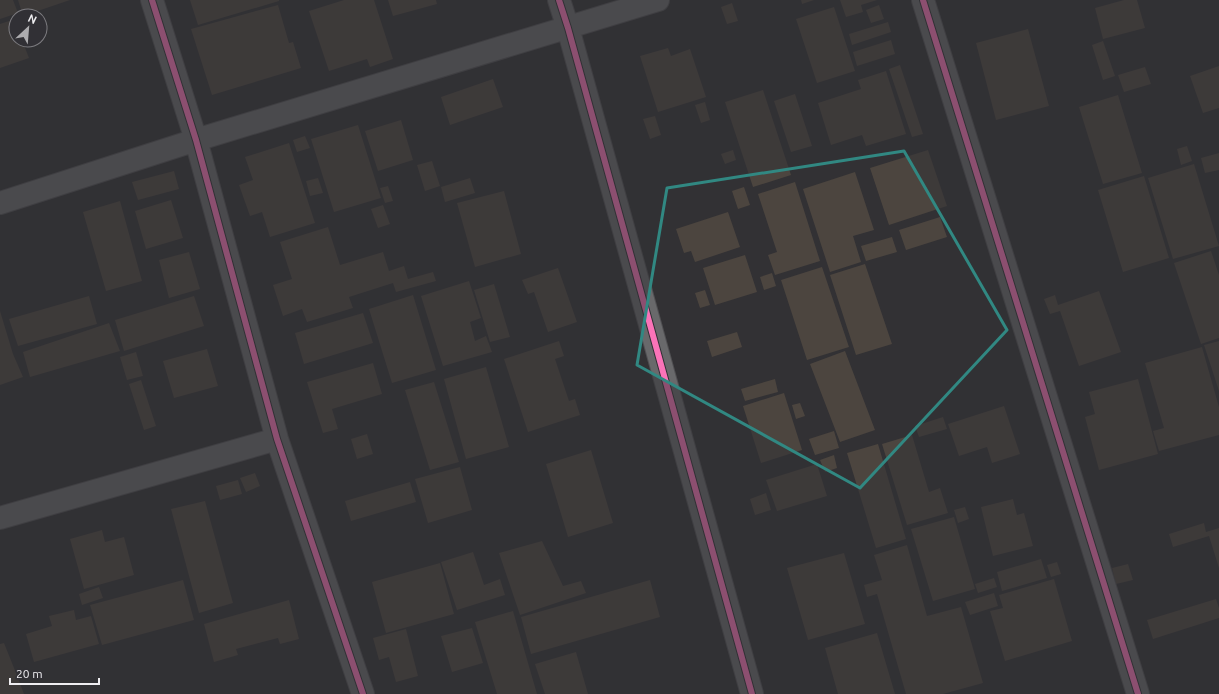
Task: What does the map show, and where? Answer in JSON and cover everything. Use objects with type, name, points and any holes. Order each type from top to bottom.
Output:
[{"type":"street","points":[[152,0],[196,140],[277,439],[363,694]]},
{"type":"street","points":[[559,0],[752,694]]},
{"type":"street","points":[[0,204],[196,140],[658,0]]},
{"type":"street","points":[[923,0],[1138,694]]},
{"type":"street","points":[[0,518],[277,439]]},
{"type":"highlighted area","points":[[904,151],[1007,330],[860,488],[637,365],[667,188]]},
{"type":"building","points":[[0,0],[13,0],[16,8],[8,8],[8,16],[0,19]]},
{"type":"building","points":[[18,0],[70,0],[46,8],[20,8]]},
{"type":"building","points":[[190,0],[279,0],[279,1],[198,25]]},
{"type":"building","points":[[344,0],[374,0],[393,59],[370,67],[367,59],[329,71],[309,11]]},
{"type":"building","points":[[388,0],[436,0],[437,4],[393,16]]},
{"type":"building","points":[[801,0],[814,0],[802,4]]},
{"type":"building","points":[[840,0],[877,0],[861,5],[863,12],[846,17]]},
{"type":"building","points":[[1124,0],[1137,0],[1145,28],[1103,39],[1095,8]]},
{"type":"building","points":[[732,3],[738,21],[727,24],[721,7]]},
{"type":"building","points":[[278,5],[289,43],[293,42],[301,68],[212,95],[191,29]]},
{"type":"building","points":[[879,5],[884,19],[871,23],[866,10]]},
{"type":"building","points":[[834,7],[855,71],[817,83],[796,19]]},
{"type":"building","points":[[8,21],[8,48],[25,48],[29,58],[0,68],[0,24]]},
{"type":"building","points":[[888,22],[891,32],[852,45],[849,34]]},
{"type":"building","points":[[1028,29],[1049,106],[996,120],[976,43]]},
{"type":"building","points":[[891,40],[895,54],[857,66],[853,52]]},
{"type":"building","points":[[1103,41],[1115,76],[1103,80],[1092,45]]},
{"type":"building","points":[[668,48],[671,56],[690,49],[706,97],[658,112],[640,56]]},
{"type":"building","points":[[900,65],[923,134],[912,137],[889,69]]},
{"type":"building","points":[[1219,66],[1219,108],[1203,113],[1190,76]]},
{"type":"building","points":[[1145,67],[1151,84],[1124,92],[1118,75]]},
{"type":"building","points":[[886,71],[906,134],[866,146],[862,135],[831,145],[818,103],[861,89],[858,80]]},
{"type":"building","points":[[493,79],[503,107],[450,125],[441,97]]},
{"type":"building","points":[[763,90],[791,175],[753,187],[725,102]]},
{"type":"building","points":[[795,94],[812,146],[791,152],[774,101]]},
{"type":"building","points":[[1118,95],[1142,173],[1103,184],[1079,107]]},
{"type":"building","points":[[705,102],[710,120],[701,123],[695,105]]},
{"type":"building","points":[[655,116],[661,135],[650,139],[643,119]]},
{"type":"building","points":[[401,120],[413,160],[378,171],[365,131]]},
{"type":"building","points":[[358,125],[381,198],[334,212],[311,139]]},
{"type":"building","points":[[305,136],[310,148],[297,152],[293,140]]},
{"type":"building","points":[[289,143],[315,223],[270,237],[262,212],[250,216],[239,185],[253,180],[245,157]]},
{"type":"building","points":[[1187,146],[1192,161],[1181,165],[1177,149]]},
{"type":"building","points":[[733,150],[736,160],[725,164],[721,154]]},
{"type":"building","points":[[928,150],[947,206],[889,225],[870,168]]},
{"type":"building","points":[[1219,153],[1219,170],[1205,173],[1201,158]]},
{"type":"building","points":[[432,161],[440,186],[425,191],[417,165]]},
{"type":"building","points":[[1194,164],[1219,246],[1173,259],[1148,178]]},
{"type":"building","points":[[174,171],[179,189],[138,200],[132,182]]},
{"type":"building","points":[[855,172],[874,230],[853,236],[861,262],[830,272],[803,189]]},
{"type":"building","points":[[1144,176],[1169,258],[1123,272],[1098,190]]},
{"type":"building","points":[[318,178],[323,193],[310,196],[306,181]]},
{"type":"building","points":[[470,178],[475,193],[445,202],[441,187]]},
{"type":"building","points":[[795,182],[820,261],[775,275],[768,255],[777,252],[758,194]]},
{"type":"building","points":[[388,186],[393,201],[385,203],[380,188]]},
{"type":"building","points":[[744,187],[750,205],[738,209],[732,191]]},
{"type":"building","points":[[504,191],[521,254],[475,267],[457,203]]},
{"type":"building","points":[[171,200],[183,238],[146,249],[135,211]]},
{"type":"building","points":[[120,201],[142,281],[106,291],[83,212]]},
{"type":"building","points":[[383,205],[390,224],[378,228],[371,209]]},
{"type":"building","points":[[728,212],[740,247],[695,262],[691,251],[684,253],[676,229]]},
{"type":"building","points":[[940,217],[947,237],[906,250],[899,230]]},
{"type":"building","points":[[328,227],[340,265],[383,252],[389,271],[404,266],[408,279],[433,272],[436,281],[396,292],[393,283],[349,297],[353,308],[307,322],[302,309],[283,316],[273,285],[292,279],[280,242]]},
{"type":"building","points":[[892,237],[897,252],[866,261],[861,246]]},
{"type":"building","points":[[1211,251],[1219,275],[1219,338],[1201,344],[1174,263]]},
{"type":"building","points":[[189,252],[200,289],[169,298],[159,260]]},
{"type":"building","points":[[745,255],[757,292],[715,305],[703,268]]},
{"type":"building","points":[[865,264],[892,344],[856,355],[830,275]]},
{"type":"building","points":[[822,267],[849,347],[807,360],[781,280]]},
{"type":"building","points":[[558,268],[577,322],[548,332],[534,292],[528,294],[522,280]]},
{"type":"building","points":[[772,273],[776,286],[764,290],[760,277]]},
{"type":"building","points":[[469,281],[481,318],[470,322],[475,341],[486,336],[492,352],[443,366],[421,296]]},
{"type":"building","points":[[494,284],[510,337],[490,342],[474,290]]},
{"type":"building","points":[[705,290],[710,305],[700,308],[695,293]]},
{"type":"building","points":[[1099,291],[1121,352],[1079,366],[1060,311],[1050,314],[1044,299],[1055,295],[1058,305]]},
{"type":"building","points":[[413,295],[436,370],[392,383],[369,309]]},
{"type":"building","points":[[89,296],[97,324],[18,346],[9,319]]},
{"type":"building","points":[[194,296],[204,326],[124,351],[115,320]]},
{"type":"building","points":[[0,311],[13,354],[23,377],[0,385]]},
{"type":"building","points":[[363,313],[373,343],[304,364],[295,333]]},
{"type":"building","points":[[109,323],[120,351],[30,377],[23,352]]},
{"type":"building","points":[[737,332],[742,347],[712,357],[707,341]]},
{"type":"building","points":[[559,341],[564,356],[555,359],[569,401],[575,399],[580,415],[528,432],[504,359]]},
{"type":"building","points":[[1219,341],[1219,391],[1204,345]]},
{"type":"building","points":[[1202,347],[1219,407],[1219,435],[1159,451],[1153,431],[1164,428],[1145,363]]},
{"type":"building","points":[[207,349],[218,386],[174,398],[163,361]]},
{"type":"building","points":[[845,351],[875,430],[840,442],[810,364]]},
{"type":"building","points":[[136,352],[143,376],[127,380],[120,357]]},
{"type":"building","points":[[373,363],[382,394],[332,409],[338,429],[323,433],[307,382]]},
{"type":"building","points":[[486,367],[509,447],[466,459],[444,379]]},
{"type":"building","points":[[775,379],[778,392],[745,401],[741,389]]},
{"type":"building","points":[[1138,379],[1158,454],[1099,470],[1085,417],[1095,414],[1089,392]]},
{"type":"building","points":[[141,380],[156,426],[144,430],[129,384]]},
{"type":"building","points":[[434,382],[459,462],[430,470],[405,390]]},
{"type":"building","points":[[784,393],[802,450],[761,463],[743,406]]},
{"type":"building","points":[[800,403],[805,416],[796,419],[792,405]]},
{"type":"building","points":[[1004,406],[1020,454],[992,463],[987,447],[959,456],[948,424]]},
{"type":"building","points":[[943,417],[947,429],[919,437],[915,426]]},
{"type":"building","points":[[834,431],[839,448],[815,455],[809,439]]},
{"type":"building","points":[[367,434],[373,454],[357,459],[351,439]]},
{"type":"building","points":[[912,435],[929,492],[940,488],[948,513],[907,525],[882,444]]},
{"type":"building","points":[[878,444],[906,539],[876,548],[847,453]]},
{"type":"building","points":[[591,450],[613,523],[568,537],[546,464]]},
{"type":"building","points":[[834,455],[837,468],[825,472],[820,460]]},
{"type":"building","points":[[817,464],[827,496],[777,511],[766,480]]},
{"type":"building","points":[[460,467],[472,510],[428,523],[415,479]]},
{"type":"building","points":[[255,473],[260,486],[246,492],[240,478]]},
{"type":"building","points":[[238,480],[242,494],[220,500],[216,486]]},
{"type":"building","points":[[410,482],[416,502],[351,521],[345,501]]},
{"type":"building","points":[[766,493],[771,510],[755,515],[750,499]]},
{"type":"building","points":[[1013,499],[1017,515],[1024,513],[1033,546],[993,556],[981,507]]},
{"type":"building","points":[[205,501],[233,603],[199,613],[171,509]]},
{"type":"building","points":[[965,507],[969,519],[958,523],[954,510]]},
{"type":"building","points":[[954,517],[975,589],[933,601],[911,529]]},
{"type":"building","points":[[1204,523],[1206,532],[1219,528],[1219,568],[1209,536],[1173,547],[1169,534]]},
{"type":"building","points":[[102,530],[105,542],[124,537],[134,575],[84,589],[70,539]]},
{"type":"building","points":[[542,541],[563,586],[581,581],[586,593],[520,615],[499,553]]},
{"type":"building","points":[[907,545],[927,616],[961,607],[983,683],[943,694],[906,694],[877,594],[867,597],[864,585],[882,580],[874,555]]},
{"type":"building","points":[[473,552],[484,585],[500,579],[505,595],[457,610],[441,562]]},
{"type":"building","points":[[844,553],[865,624],[808,640],[787,568]]},
{"type":"building","points":[[1041,559],[1047,578],[1002,591],[997,572]]},
{"type":"building","points":[[1057,562],[1061,574],[1051,577],[1047,565]]},
{"type":"building","points":[[440,563],[454,614],[386,633],[372,582]]},
{"type":"building","points":[[1128,564],[1133,580],[1116,584],[1112,568]]},
{"type":"building","points":[[994,578],[997,587],[978,593],[975,584]]},
{"type":"building","points":[[1054,579],[1072,641],[1005,661],[990,611],[1003,608],[999,595]]},
{"type":"building","points":[[183,580],[194,620],[102,645],[90,605]]},
{"type":"building","points":[[650,580],[660,617],[531,654],[521,617]]},
{"type":"building","points":[[99,587],[103,598],[82,605],[79,594]]},
{"type":"building","points":[[994,593],[998,606],[970,615],[965,602]]},
{"type":"building","points":[[1216,599],[1219,608],[1219,618],[1153,639],[1147,620]]},
{"type":"building","points":[[289,600],[299,639],[280,644],[278,638],[236,649],[238,655],[214,662],[204,624]]},
{"type":"building","points":[[74,610],[76,620],[91,616],[99,644],[34,662],[26,634],[52,626],[49,616]]},
{"type":"building","points":[[513,611],[537,694],[497,694],[475,622]]},
{"type":"building","points":[[472,628],[483,663],[452,672],[441,636]]},
{"type":"building","points":[[406,629],[418,676],[396,682],[389,657],[379,660],[373,638]]},
{"type":"building","points":[[877,633],[895,694],[838,694],[825,648]]},
{"type":"building","points":[[4,643],[24,694],[0,694],[0,644]]},
{"type":"building","points":[[576,652],[588,694],[545,694],[535,664]]},
{"type":"cycle path","points":[[152,0],[196,140],[277,439],[363,694]]},
{"type":"cycle path","points":[[559,0],[752,694]]},
{"type":"cycle path","points":[[923,0],[1138,694]]}]
